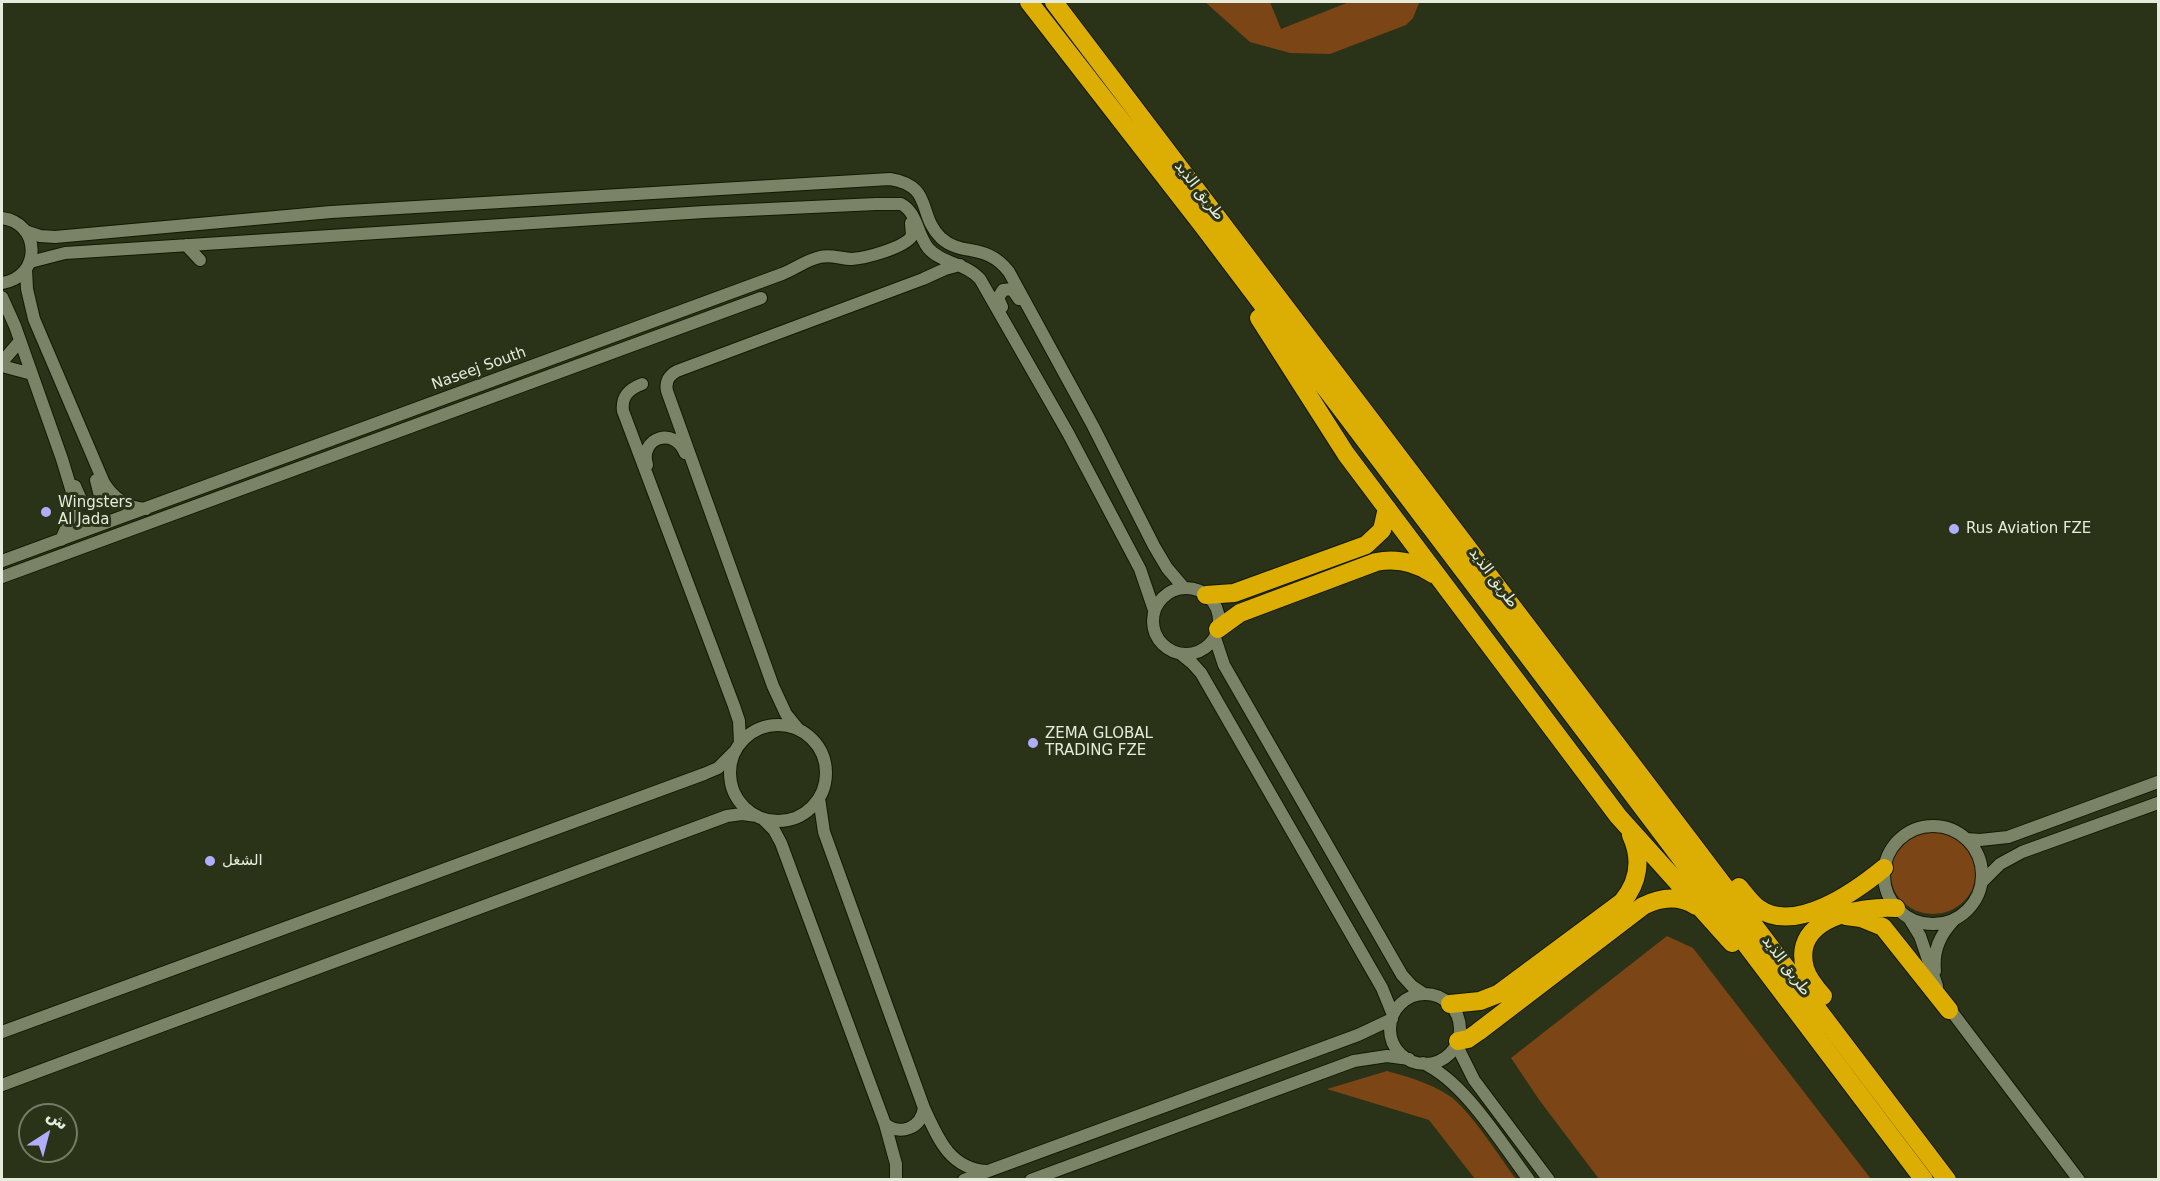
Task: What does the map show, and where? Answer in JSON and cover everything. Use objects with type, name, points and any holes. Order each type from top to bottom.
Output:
[{"type":"highway","name":"طريق الذيد","points":[[1029,2],[1203,226],[1924,1179]]},
{"type":"highway","name":"طريق الذيد","points":[[1054,2],[1947,1179]]},
{"type":"highway","points":[[1203,226],[1205,243],[1209,250],[1277,345],[1333,436],[1632,837],[1638,859],[1634,883],[1622,902],[1498,994],[1480,1001],[1450,1004]]},
{"type":"highway","points":[[1206,595],[1234,593],[1366,545],[1382,530],[1387,508]]},
{"type":"highway","points":[[1217,633],[1240,613],[1376,562],[1404,561],[1422,567],[1438,577]]},
{"type":"highway","points":[[1666,810],[1696,831],[1752,903],[1770,914],[1800,913],[1831,904],[1859,888],[1884,868]]},
{"type":"highway","points":[[1618,816],[1751,965],[1774,980]]},
{"type":"highway","points":[[1457,1043],[1478,1032],[1643,906],[1672,898],[1691,903],[1702,910]]},
{"type":"highway","points":[[1893,1109],[1878,1070],[1813,983],[1805,967],[1805,950],[1812,933],[1838,916],[1865,908],[1903,913]]},
{"type":"highway","points":[[1838,916],[1861,918],[1883,927],[1946,1002]]},
{"type":"street","points":[[2,218],[13,221],[26,231],[40,236],[63,237],[331,212],[890,179],[904,182],[913,186],[936,232],[945,241],[957,247],[987,253],[1006,267],[1093,426],[1154,546],[1167,568],[1184,588]]},
{"type":"street","points":[[854,182],[859,188],[860,195],[854,205]]},
{"type":"street","points":[[2,283],[18,277],[28,266],[65,254],[854,205],[897,203],[906,206],[928,247],[943,259],[970,270],[980,279],[1068,433],[1140,569],[1154,610],[1153,627],[1158,640],[1169,650],[1181,654],[1202,674],[1382,988],[1393,1017],[1392,1039],[1399,1051],[1409,1059]]},
{"type":"street","name":"Naseej South","points":[[2,561],[782,274],[812,259],[829,256],[847,259],[860,258],[908,242],[913,231],[907,215],[898,208],[876,204]]},
{"type":"street","points":[[26,231],[32,246],[27,289],[34,319],[90,452],[111,494],[127,505],[147,509]]},
{"type":"street","points":[[186,245],[200,260]]},
{"type":"street","points":[[2,1085],[727,816],[742,814],[782,821],[791,820],[807,812],[819,798],[826,777],[823,756],[812,740],[799,730],[786,714],[776,696],[666,384],[671,375],[923,279],[945,268],[961,265]]},
{"type":"street","points":[[1009,330],[1007,317],[998,300],[998,295],[1007,288],[1014,291],[1025,309],[1035,319]]},
{"type":"street","points":[[2,297],[32,374],[72,492],[72,511],[61,540]]},
{"type":"street","points":[[2,577],[761,298]]},
{"type":"street","points":[[20,341],[2,364],[32,374]]},
{"type":"street","points":[[642,384],[626,393],[622,408],[734,706],[738,720],[737,748],[730,773],[734,794],[740,803],[774,830],[781,843],[885,1124],[896,1164],[896,1179]]},
{"type":"street","points":[[651,486],[645,455],[648,447],[659,438],[672,439],[680,444],[696,473]]},
{"type":"street","points":[[66,472],[82,502],[91,505],[97,502],[100,493],[91,464],[90,452]]},
{"type":"street","points":[[1154,610],[1166,595],[1184,588],[1200,591],[1216,607],[1217,633],[1224,665],[1402,975],[1424,994],[1438,996],[1450,1004],[1459,1019],[1460,1030],[1457,1043],[1452,1051],[1439,1060],[1424,1063]]},
{"type":"street","points":[[1181,654],[1197,653],[1210,644],[1217,633]]},
{"type":"street","points":[[2,1032],[704,774],[724,763],[754,731],[771,726],[799,730]]},
{"type":"street","points":[[1966,839],[1994,840],[2008,837],[2158,782]]},
{"type":"street","points":[[819,798],[824,832],[924,1108],[942,1144],[953,1158],[969,1168],[987,1171]]},
{"type":"street","points":[[1982,882],[2000,864],[2022,852],[2158,803]]},
{"type":"street","points":[[1946,1002],[1936,974],[1936,950],[1939,939],[1954,920],[1971,907],[1979,892],[1982,882],[1981,863],[1973,846],[1956,831],[1935,826],[1916,828],[1898,840],[1891,848],[1884,868],[1886,889],[1920,936],[1930,972],[1946,1002],[2079,1179]]},
{"type":"street","points":[[1903,913],[1931,924],[1954,920]]},
{"type":"street","points":[[964,1179],[1358,1035],[1393,1017],[1405,1000],[1424,994]]},
{"type":"street","points":[[1457,1043],[1474,1080],[1550,1179]]},
{"type":"street","points":[[1031,1179],[1354,1061],[1387,1056],[1424,1063],[1442,1073],[1458,1087],[1529,1179]]},
{"type":"street","points":[[885,1124],[895,1129],[907,1130],[917,1124],[924,1108]]},
{"type":"shaded area","points":[[1205,2],[1270,2],[1281,29],[1349,2],[1419,3],[1413,18],[1406,25],[1330,54],[1290,53],[1250,42]]},
{"type":"shaded area","points":[[1933,826],[1950,829],[1964,839],[1974,853],[1977,870],[1974,887],[1964,901],[1950,911],[1933,914],[1916,911],[1902,901],[1892,887],[1889,870],[1892,853],[1902,839],[1916,829]]},
{"type":"shaded area","points":[[1667,936],[1693,948],[1871,1179],[1599,1179],[1540,1101],[1511,1058]]},
{"type":"shaded area","points":[[1387,1071],[1426,1084],[1456,1101],[1475,1122],[1516,1179],[1475,1179],[1429,1120],[1327,1089]]},
{"type":"place","name":"Wingsters Al Jada","points":[[46,512]]},
{"type":"place","name":"Rus Aviation FZE","points":[[1954,529]]},
{"type":"place","name":"ZEMA GLOBAL TRADING FZE","points":[[1033,743]]},
{"type":"place","name":"الشغل","points":[[210,861]]}]
